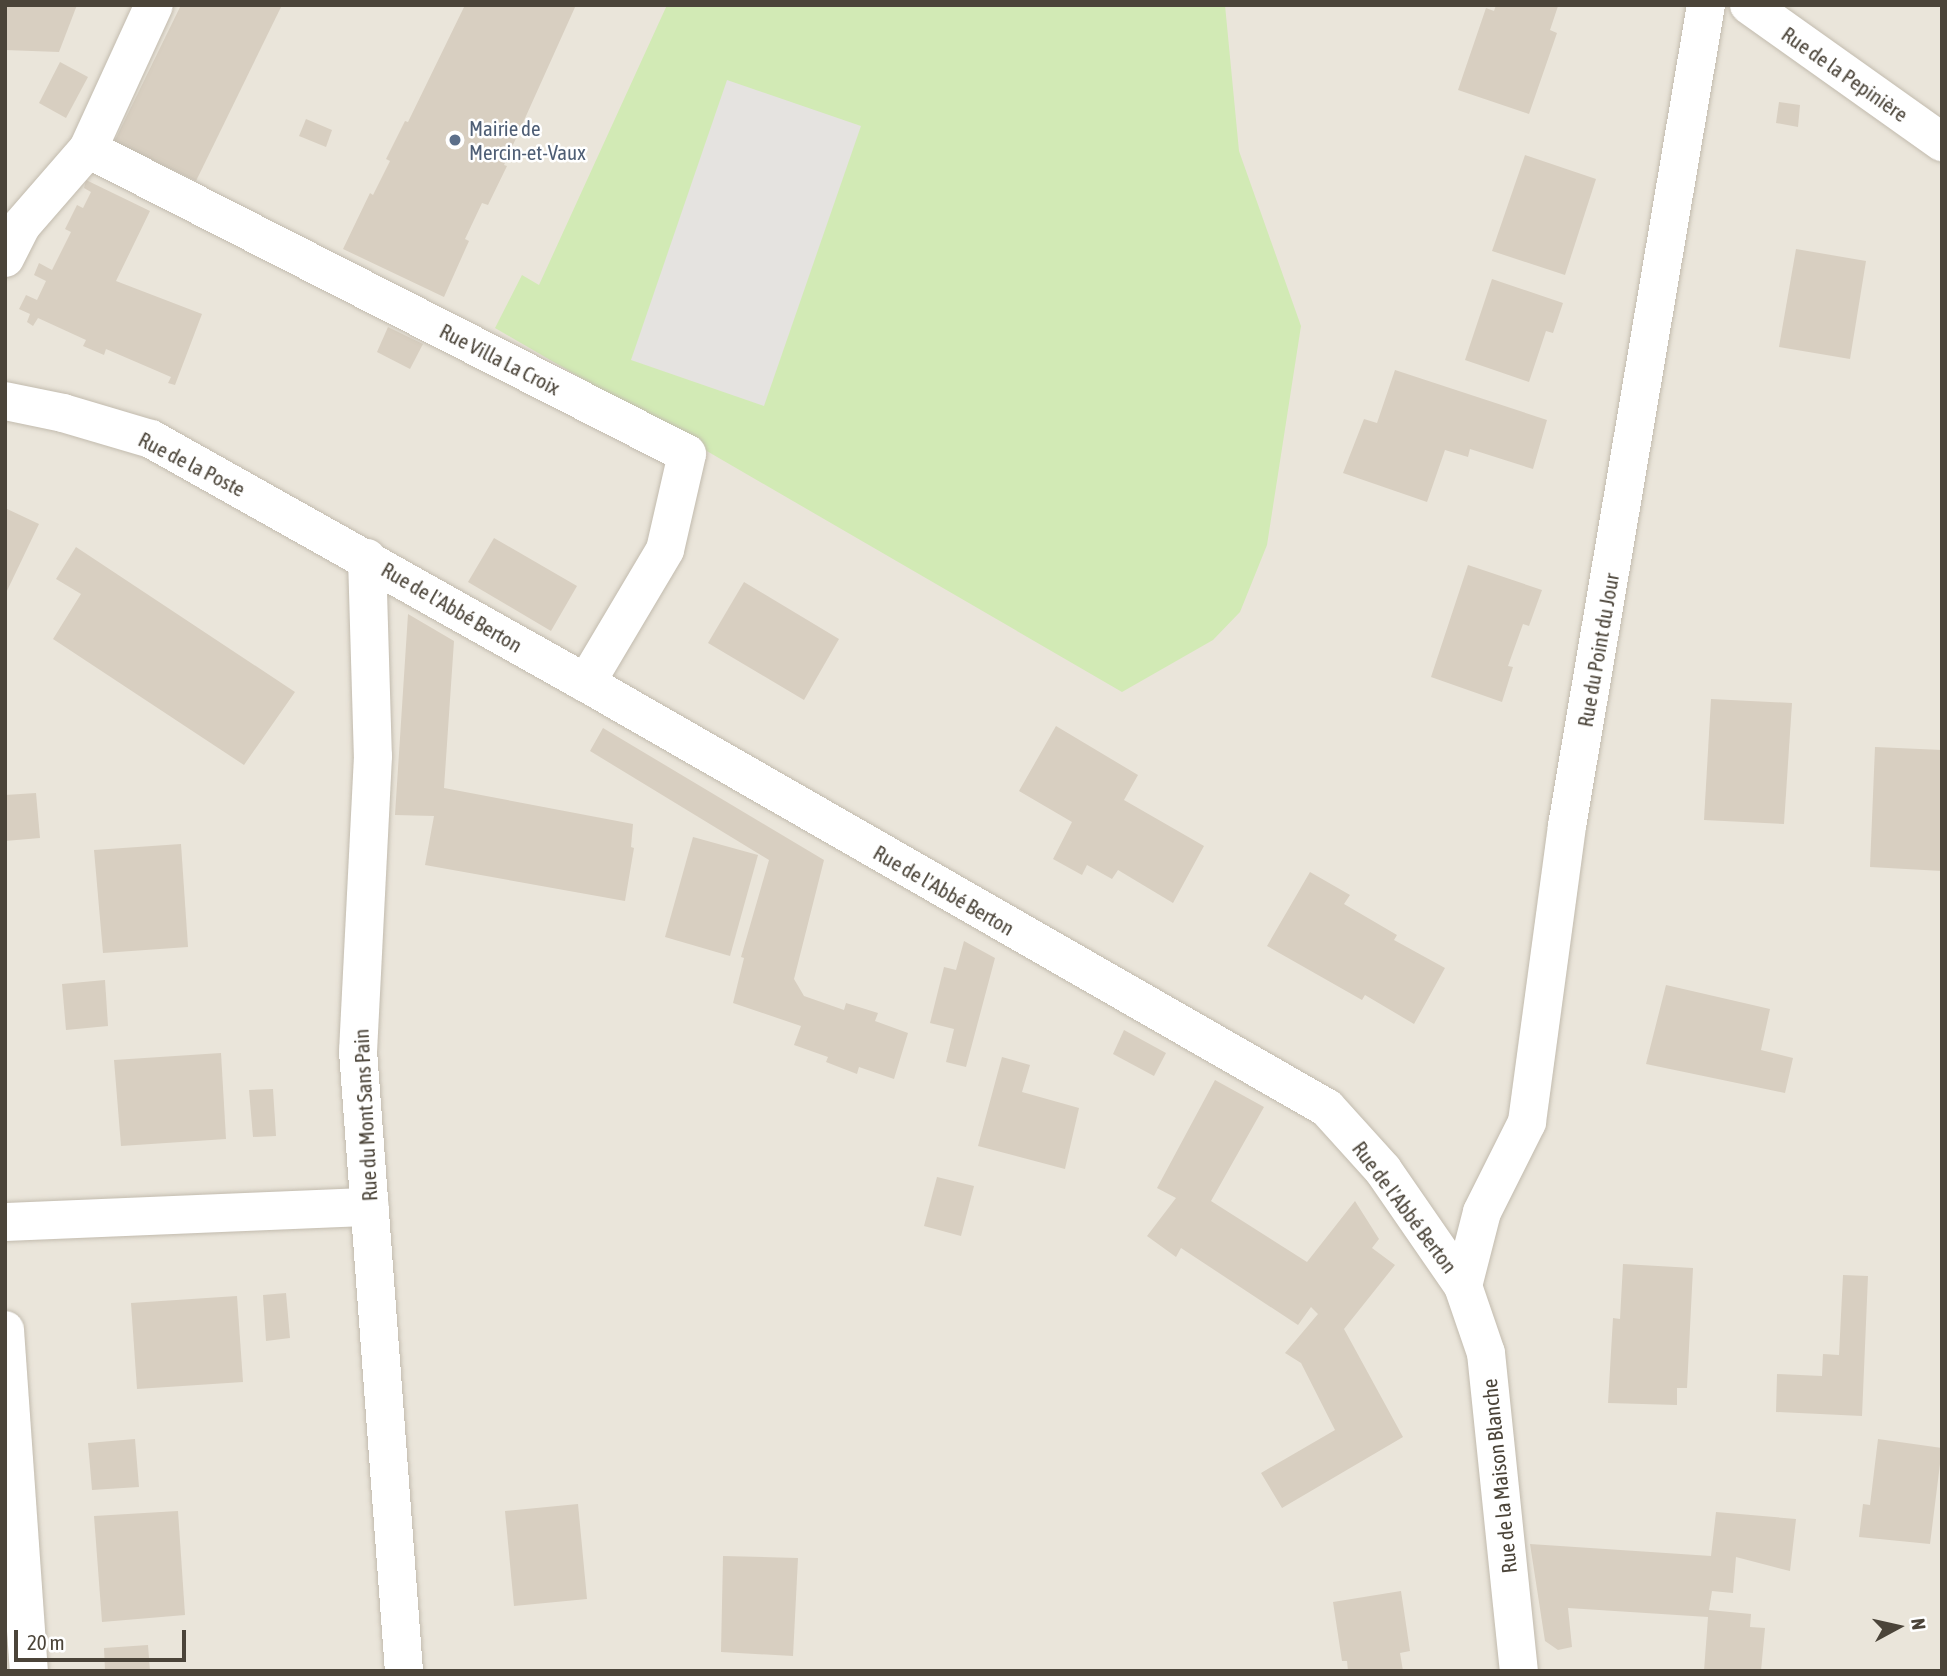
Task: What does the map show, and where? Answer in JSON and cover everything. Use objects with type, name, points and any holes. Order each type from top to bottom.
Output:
[{"type":"street","points":[[5,258],[21,226],[88,149],[154,5]]},
{"type":"street","name":"Rue du Point du Jour","points":[[1463,1286],[1482,1212],[1527,1122],[1567,826],[1706,5]]},
{"type":"street","name":"Rue de la Pepinière","points":[[1749,5],[1942,142]]},
{"type":"street","name":"Rue Villa La Croix","points":[[88,149],[687,454],[664,550],[586,683]]},
{"type":"street","name":"Rue de la Poste","points":[[5,401],[64,413],[151,439],[367,558]]},
{"type":"street","name":"Rue de l'Abbé Berton","points":[[367,558],[1327,1108],[1382,1170],[1463,1286]]},
{"type":"street","name":"Rue du Mont Sans Pain","points":[[367,558],[373,756],[358,1051],[404,1671]]},
{"type":"street","points":[[5,1222],[370,1207]]},
{"type":"street","name":"Rue de la Maison Blanche","points":[[1463,1286],[1486,1353],[1519,1671]]},
{"type":"street","points":[[5,1331],[29,1671]]},
{"type":"shaded area","points":[[5,5],[1942,5],[1942,1671],[5,1671]]},
{"type":"shaded area","points":[[727,80],[861,126],[764,406],[631,360]]},
{"type":"green space","points":[[667,5],[1225,5],[1239,151],[1301,326],[1267,545],[1240,612],[1213,640],[1122,692],[495,328],[522,275],[539,285]]},
{"type":"building","points":[[5,5],[77,5],[59,52],[5,50]]},
{"type":"building","points":[[181,5],[282,5],[196,181],[114,142]]},
{"type":"building","name":"Mairie de Mercin-et-Vaux","points":[[465,5],[576,5],[504,165],[507,166],[488,205],[482,203],[465,239],[469,241],[444,297],[343,249],[370,193],[373,195],[390,161],[386,159],[405,121],[408,122]]},
{"type":"building","points":[[1496,5],[1558,6],[1550,30],[1557,33],[1529,114],[1458,90],[1486,8],[1494,11]]},
{"type":"building","points":[[60,62],[88,77],[66,118],[39,103]]},
{"type":"building","points":[[1779,102],[1800,105],[1798,127],[1776,123]]},
{"type":"building","points":[[306,119],[332,130],[326,147],[299,136]]},
{"type":"building","points":[[1525,155],[1596,179],[1565,275],[1492,251]]},
{"type":"building","points":[[86,180],[150,211],[116,281],[202,314],[175,385],[168,383],[171,377],[106,349],[104,355],[83,346],[86,340],[38,318],[33,326],[27,322],[30,314],[19,309],[26,295],[37,300],[46,281],[34,275],[39,263],[52,270],[71,232],[65,229],[77,205],[83,208],[91,192],[84,188]]},
{"type":"building","points":[[1796,249],[1866,261],[1850,359],[1779,347]]},
{"type":"building","points":[[1492,279],[1563,303],[1553,333],[1546,331],[1529,382],[1465,360]]},
{"type":"building","points":[[388,327],[423,344],[410,369],[377,352]]},
{"type":"building","points":[[1395,370],[1547,420],[1533,469],[1470,449],[1468,457],[1445,450],[1427,502],[1343,473],[1364,419],[1377,423]]},
{"type":"building","points":[[5,508],[39,524],[5,595]]},
{"type":"building","points":[[494,538],[577,586],[551,631],[468,582]]},
{"type":"building","points":[[76,547],[295,692],[244,765],[53,639],[81,594],[56,579]]},
{"type":"building","points":[[1468,565],[1542,590],[1529,626],[1523,624],[1508,666],[1513,667],[1502,702],[1431,677]]},
{"type":"building","points":[[744,582],[839,639],[804,700],[708,643]]},
{"type":"building","points":[[408,614],[454,641],[444,788],[633,824],[631,847],[634,848],[625,901],[425,865],[434,816],[395,815]]},
{"type":"building","points":[[1711,699],[1792,703],[1784,824],[1704,820]]},
{"type":"building","points":[[1056,726],[1138,775],[1124,800],[1204,846],[1173,903],[1118,870],[1112,879],[1087,865],[1082,875],[1053,859],[1072,822],[1019,791]]},
{"type":"building","points":[[603,728],[824,860],[794,979],[804,996],[844,1010],[846,1003],[878,1013],[875,1021],[908,1033],[894,1079],[859,1067],[857,1074],[826,1062],[828,1057],[794,1045],[801,1026],[733,1003],[744,958],[741,957],[769,860],[590,751]]},
{"type":"building","points":[[1875,747],[1942,750],[1942,871],[1870,867]]},
{"type":"building","points":[[36,793],[40,838],[5,841],[5,795]]},
{"type":"building","points":[[693,837],[758,855],[730,956],[665,937]]},
{"type":"building","points":[[181,844],[188,947],[103,953],[94,850]]},
{"type":"building","points":[[1310,872],[1350,895],[1344,904],[1397,935],[1394,940],[1445,968],[1414,1024],[1365,995],[1362,1000],[1267,946]]},
{"type":"building","points":[[964,941],[995,958],[966,1067],[946,1062],[954,1029],[930,1023],[944,967],[956,970]]},
{"type":"building","points":[[105,980],[108,1026],[66,1030],[62,984]]},
{"type":"building","points":[[1666,985],[1770,1009],[1761,1050],[1793,1058],[1785,1093],[1646,1064]]},
{"type":"building","points":[[1124,1030],[1166,1053],[1154,1076],[1113,1054]]},
{"type":"building","points":[[221,1053],[226,1139],[121,1146],[114,1060]]},
{"type":"building","points":[[1002,1057],[1030,1065],[1022,1092],[1079,1108],[1065,1169],[978,1146]]},
{"type":"building","points":[[1215,1080],[1264,1107],[1211,1201],[1307,1262],[1355,1201],[1379,1239],[1372,1248],[1395,1265],[1344,1329],[1403,1437],[1282,1508],[1261,1473],[1335,1430],[1301,1363],[1285,1353],[1318,1314],[1311,1307],[1298,1325],[1181,1248],[1176,1257],[1147,1236],[1176,1198],[1157,1188]]},
{"type":"building","points":[[273,1089],[276,1136],[253,1137],[249,1090]]},
{"type":"building","points":[[937,1177],[974,1186],[961,1236],[924,1226]]},
{"type":"building","points":[[1623,1264],[1693,1268],[1687,1388],[1677,1388],[1677,1405],[1608,1403],[1613,1318],[1620,1319]]},
{"type":"building","points":[[1843,1275],[1868,1276],[1862,1416],[1776,1412],[1777,1374],[1822,1376],[1823,1354],[1839,1355]]},
{"type":"building","points":[[286,1293],[290,1338],[266,1341],[263,1295]]},
{"type":"building","points":[[237,1296],[243,1382],[137,1389],[131,1303]]},
{"type":"building","points":[[135,1439],[139,1487],[92,1490],[88,1443]]},
{"type":"building","points":[[1878,1439],[1942,1448],[1930,1544],[1859,1537],[1863,1504],[1870,1505]]},
{"type":"building","points":[[578,1504],[587,1599],[514,1606],[505,1511]]},
{"type":"building","points":[[178,1511],[185,1615],[102,1622],[94,1516]]},
{"type":"building","points":[[1716,1512],[1796,1519],[1790,1571],[1736,1557],[1733,1593],[1712,1591],[1709,1610],[1751,1614],[1750,1627],[1765,1628],[1761,1671],[1704,1671],[1708,1617],[1568,1608],[1572,1647],[1558,1650],[1545,1641],[1530,1544],[1711,1556]]},
{"type":"building","points":[[723,1556],[798,1558],[793,1656],[721,1652]]},
{"type":"building","points":[[1401,1591],[1410,1651],[1400,1653],[1403,1671],[1348,1671],[1347,1661],[1342,1661],[1333,1602]]},
{"type":"building","points":[[148,1645],[150,1671],[105,1671],[104,1648]]},
{"type":"place","name":"Mairie de Mercin-et-Vaux","points":[[455,140]]}]
